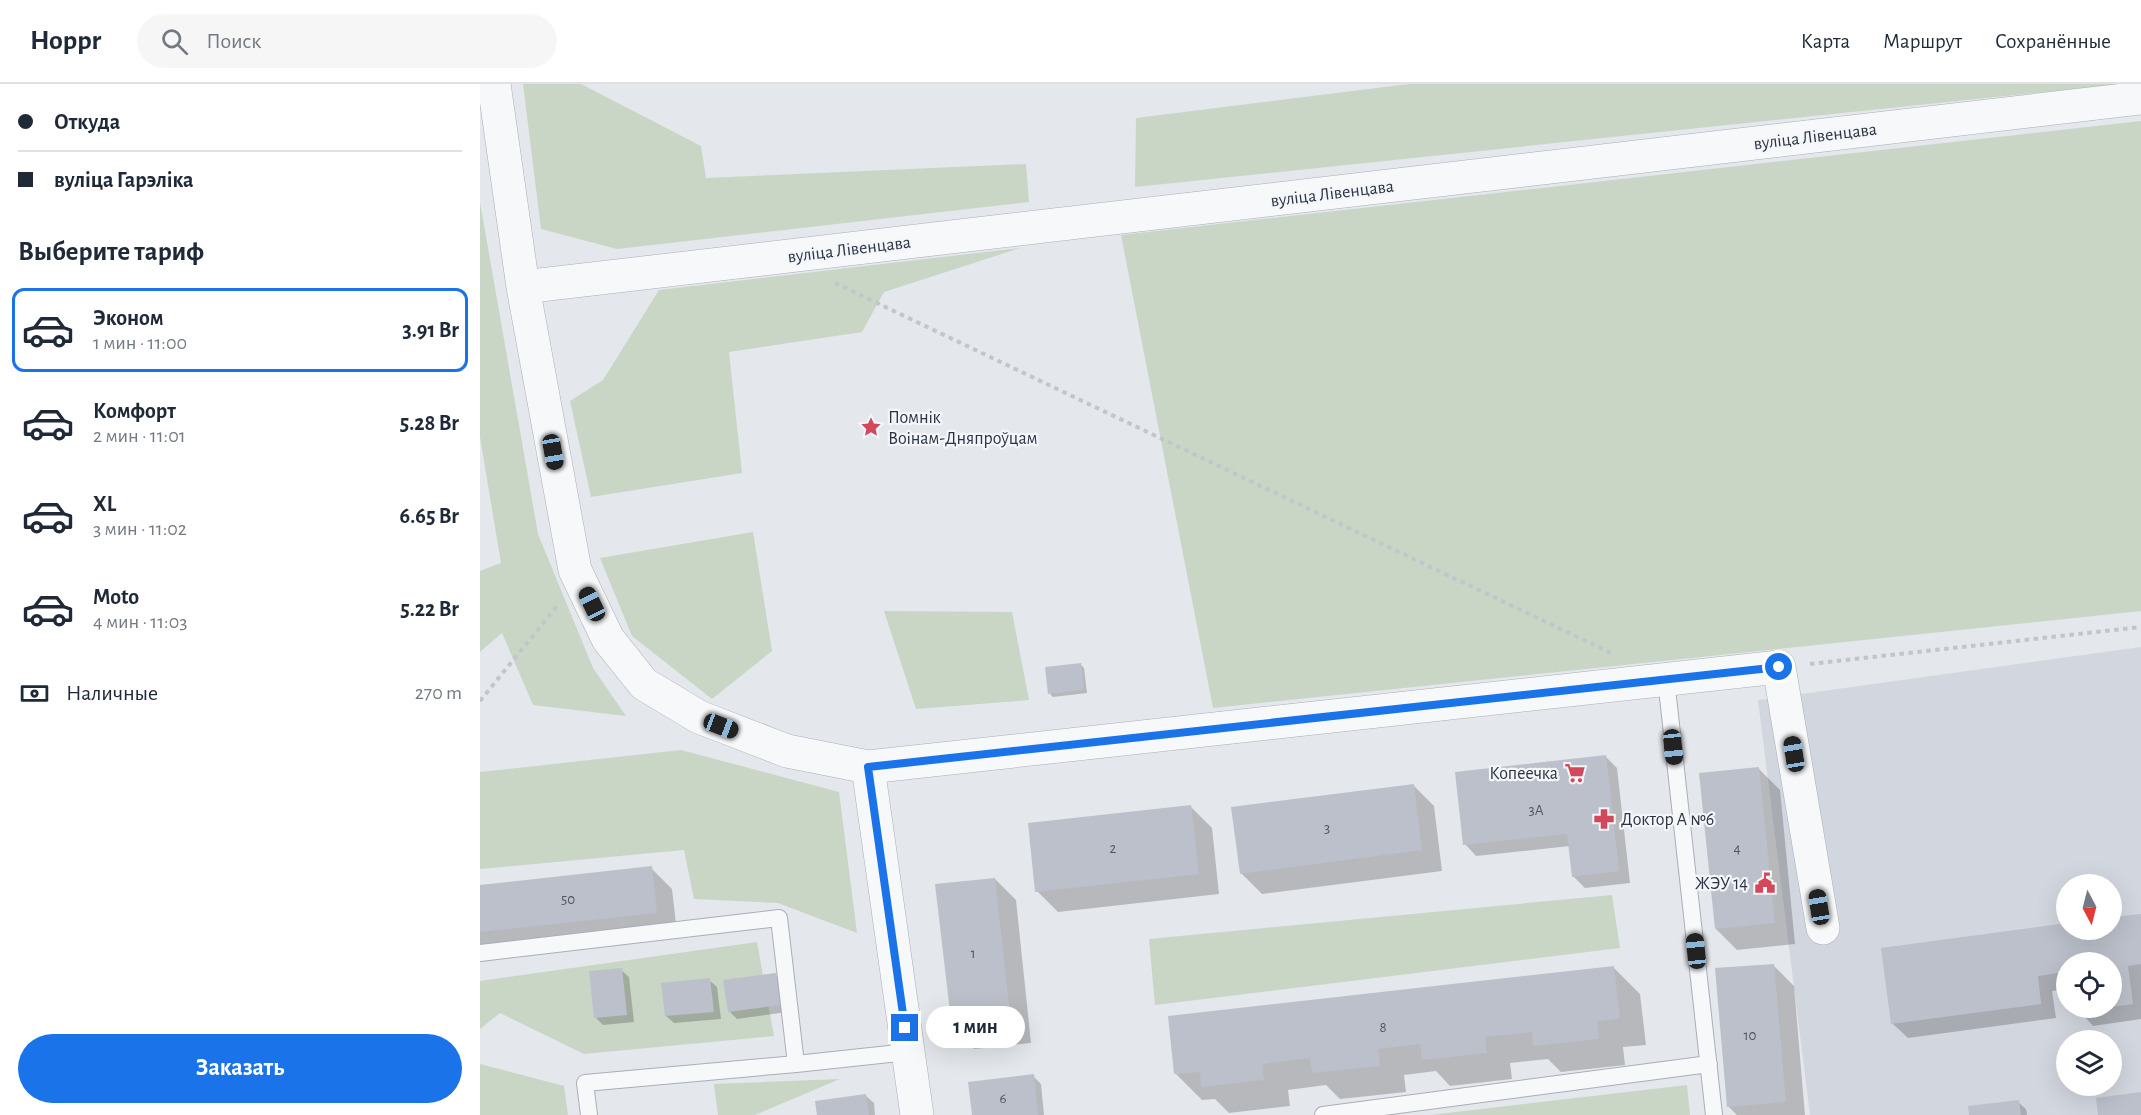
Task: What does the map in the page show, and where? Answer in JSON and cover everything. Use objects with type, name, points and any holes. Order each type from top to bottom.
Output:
[{"type":"street","points":[[494,84],[523,287],[575,570],[608,639],[644,684],[699,717],[787,751],[868,767],[1779,667],[1823,928]]},
{"type":"street","name":"вуліца Лівенцава","points":[[523,287],[2141,98]]},
{"type":"street","points":[[868,767],[916,1115]]},
{"type":"lane","points":[[1665,679],[1714,1115]]},
{"type":"lane","points":[[480,953],[779,918],[796,1064]]},
{"type":"lane","points":[[589,1115],[585,1083],[908,1052]]},
{"type":"lane","points":[[1323,1115],[1708,1064]]},
{"type":"path","points":[[825,278],[1612,654]]},
{"type":"path","points":[[480,701],[559,604]]},
{"type":"path","points":[[1779,667],[2141,627]]},
{"type":"shaded area","points":[[2141,647],[2141,1115],[1810,1115],[1758,700]]},
{"type":"green space","points":[[523,84],[581,84],[701,146],[706,178],[1026,164],[1029,202],[617,249],[541,229]]},
{"type":"green space","points":[[1409,84],[2121,84],[1135,187],[1136,118]]},
{"type":"green space","points":[[2141,121],[2141,611],[1213,708],[1121,235]]},
{"type":"green space","points":[[480,202],[538,534],[593,668],[626,716],[533,705],[502,633],[480,652],[480,571],[501,563],[480,437]]},
{"type":"green space","points":[[1020,248],[884,292],[862,332],[729,352],[742,473],[591,497],[570,401],[603,380],[659,290]]},
{"type":"green space","points":[[753,532],[772,651],[712,699],[632,636],[600,558]]},
{"type":"green space","points":[[884,611],[1012,612],[1029,700],[916,709]]},
{"type":"green space","points":[[681,750],[839,792],[857,933],[778,903],[694,899],[684,850],[480,869],[480,772]]},
{"type":"green space","points":[[1612,895],[1620,948],[1155,1005],[1149,939]]},
{"type":"green space","points":[[757,942],[774,1036],[584,1054],[500,1013],[480,1029],[480,981]]},
{"type":"green space","points":[[480,1064],[564,1086],[568,1115],[480,1115]]},
{"type":"green space","points":[[840,1079],[755,1115],[718,1115],[714,1084]]},
{"type":"green space","points":[[1687,1085],[1690,1115],[1430,1115]]},
{"type":"building","points":[[1081,663],[1084,690],[1048,694],[1045,667]]},
{"type":"building","points":[[1606,755],[1619,871],[1572,877],[1567,834],[1463,845],[1455,772]]},
{"type":"building","points":[[1759,767],[1775,923],[1715,929],[1699,773]]},
{"type":"building","points":[[1414,784],[1422,850],[1240,874],[1231,807]]},
{"type":"building","points":[[1191,805],[1199,874],[1035,892],[1028,823]]},
{"type":"building","points":[[652,866],[657,913],[480,932],[480,885]]},
{"type":"building","points":[[995,878],[1011,1022],[952,1029],[935,884]]},
{"type":"building","points":[[2141,914],[2141,964],[2128,966],[2133,1004],[2122,1006],[2122,952],[2056,952],[2056,974],[2038,976],[2041,1004],[1891,1024],[1881,948],[2056,924],[2056,940],[2122,940],[2122,916]]},
{"type":"building","points":[[1774,964],[1786,1102],[1727,1107],[1715,968]]},
{"type":"building","points":[[1614,966],[1620,1019],[1597,1021],[1599,1039],[1533,1046],[1532,1032],[1485,1037],[1487,1053],[1422,1060],[1420,1044],[1378,1049],[1380,1066],[1312,1073],[1310,1058],[1262,1064],[1264,1080],[1201,1087],[1200,1072],[1174,1074],[1168,1016]]},
{"type":"building","points":[[622,968],[627,1015],[594,1018],[589,971]]},
{"type":"building","points":[[776,973],[780,1005],[728,1012],[723,980]]},
{"type":"building","points":[[710,978],[714,1012],[665,1016],[661,983]]},
{"type":"building","points":[[1034,1074],[1038,1115],[972,1115],[968,1082]]},
{"type":"building","points":[[2141,1092],[2141,1115],[2098,1115],[2096,1098]]},
{"type":"building","points":[[866,1094],[869,1115],[817,1115],[815,1101]]},
{"type":"building","points":[[2019,1100],[2021,1115],[1969,1115],[1968,1106]]},
{"type":"place","name":"Помнік Воінам-Дняпроўцам","points":[[871,427]]},
{"type":"place","name":"Копеечка","points":[[1575,773]]},
{"type":"place","name":"Доктор А №6","points":[[1604,819]]},
{"type":"place","name":"ЖЭУ 14","points":[[1765,883]]},
{"type":"route","points":[[905,1028],[868,767],[1779,667]]}]
